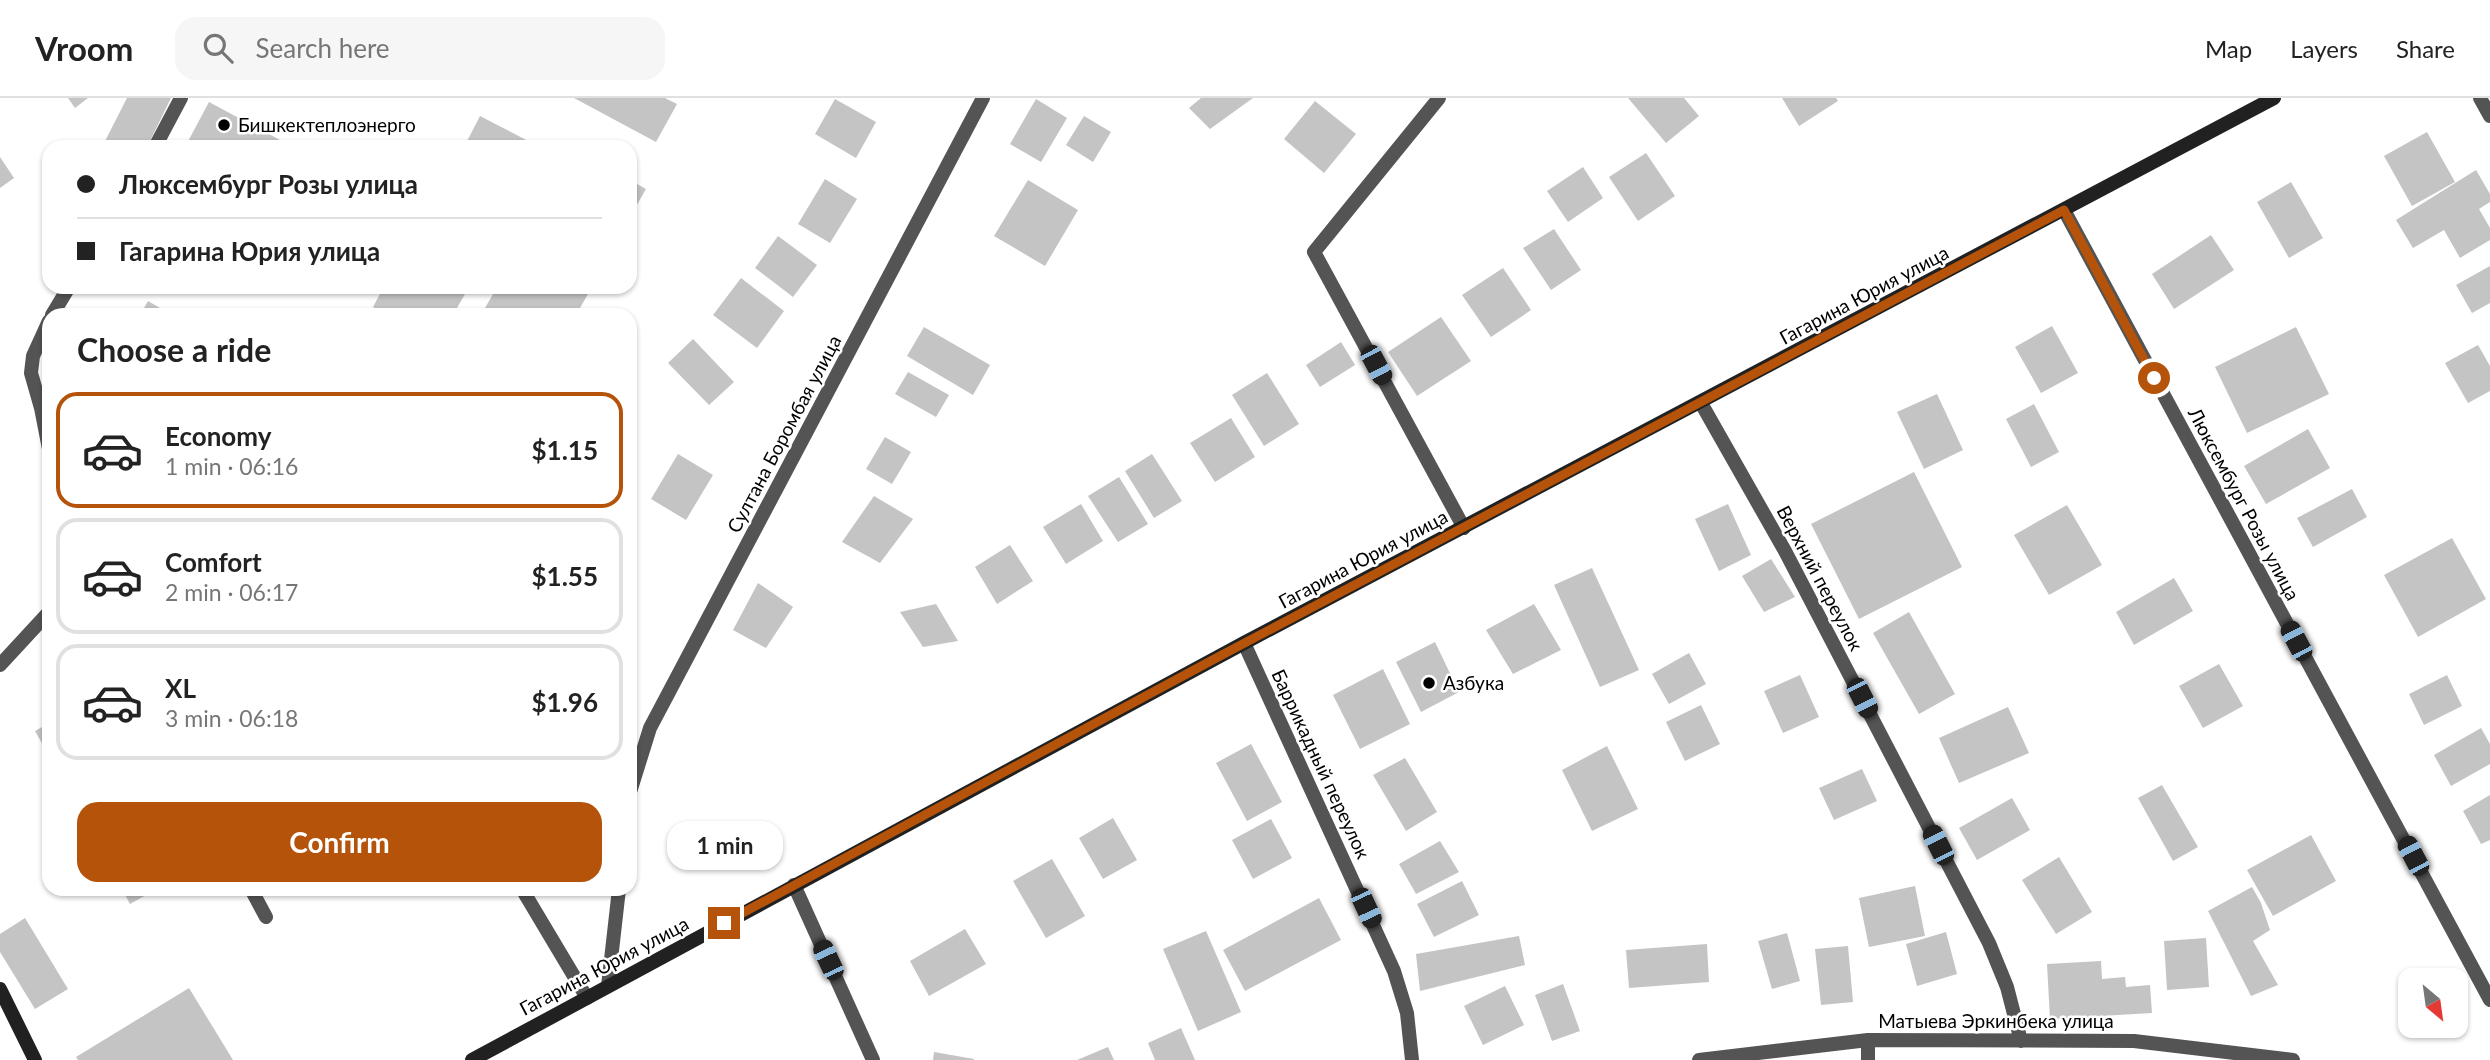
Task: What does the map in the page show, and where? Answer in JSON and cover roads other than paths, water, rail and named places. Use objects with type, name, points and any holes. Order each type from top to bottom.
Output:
[{"type":"main road","name":"Гагарина Юрия улица","points":[[472,1060],[1244,643],[2274,98]]},
{"type":"main road","points":[[0,989],[35,1060]]},
{"type":"street","points":[[159,140],[181,98]]},
{"type":"street","name":"Султана Боромбая улица","points":[[637,770],[650,728],[984,98]]},
{"type":"street","points":[[1439,98],[1314,253],[1464,528]]},
{"type":"street","points":[[2480,98],[2490,116]]},
{"type":"street","name":"Люксембург Розы улица","points":[[2064,210],[2490,1000]]},
{"type":"street","points":[[42,336],[33,356],[31,373],[42,413]]},
{"type":"street","name":"Верхний переулок","points":[[1701,403],[1786,551],[1989,943],[2007,987],[2021,1041]]},
{"type":"street","points":[[0,666],[42,620]]},
{"type":"street","name":"Баррикадный переулок","points":[[1244,643],[1394,971],[1407,1013],[1412,1060]]},
{"type":"street","points":[[793,886],[873,1060]]},
{"type":"street","points":[[255,896],[265,916]]},
{"type":"street","points":[[526,896],[587,998]]},
{"type":"street","points":[[608,986],[617,896]]},
{"type":"street","points":[[1868,1041],[1868,1060]]},
{"type":"street","name":"Матыева Эркинбека улица","points":[[1699,1060],[1868,1041],[2134,1041],[2293,1060]]},
{"type":"place","name":"Бишкектеплоэнерго","points":[[224,125]]},
{"type":"place","name":"Азбука","points":[[1429,683]]}]
